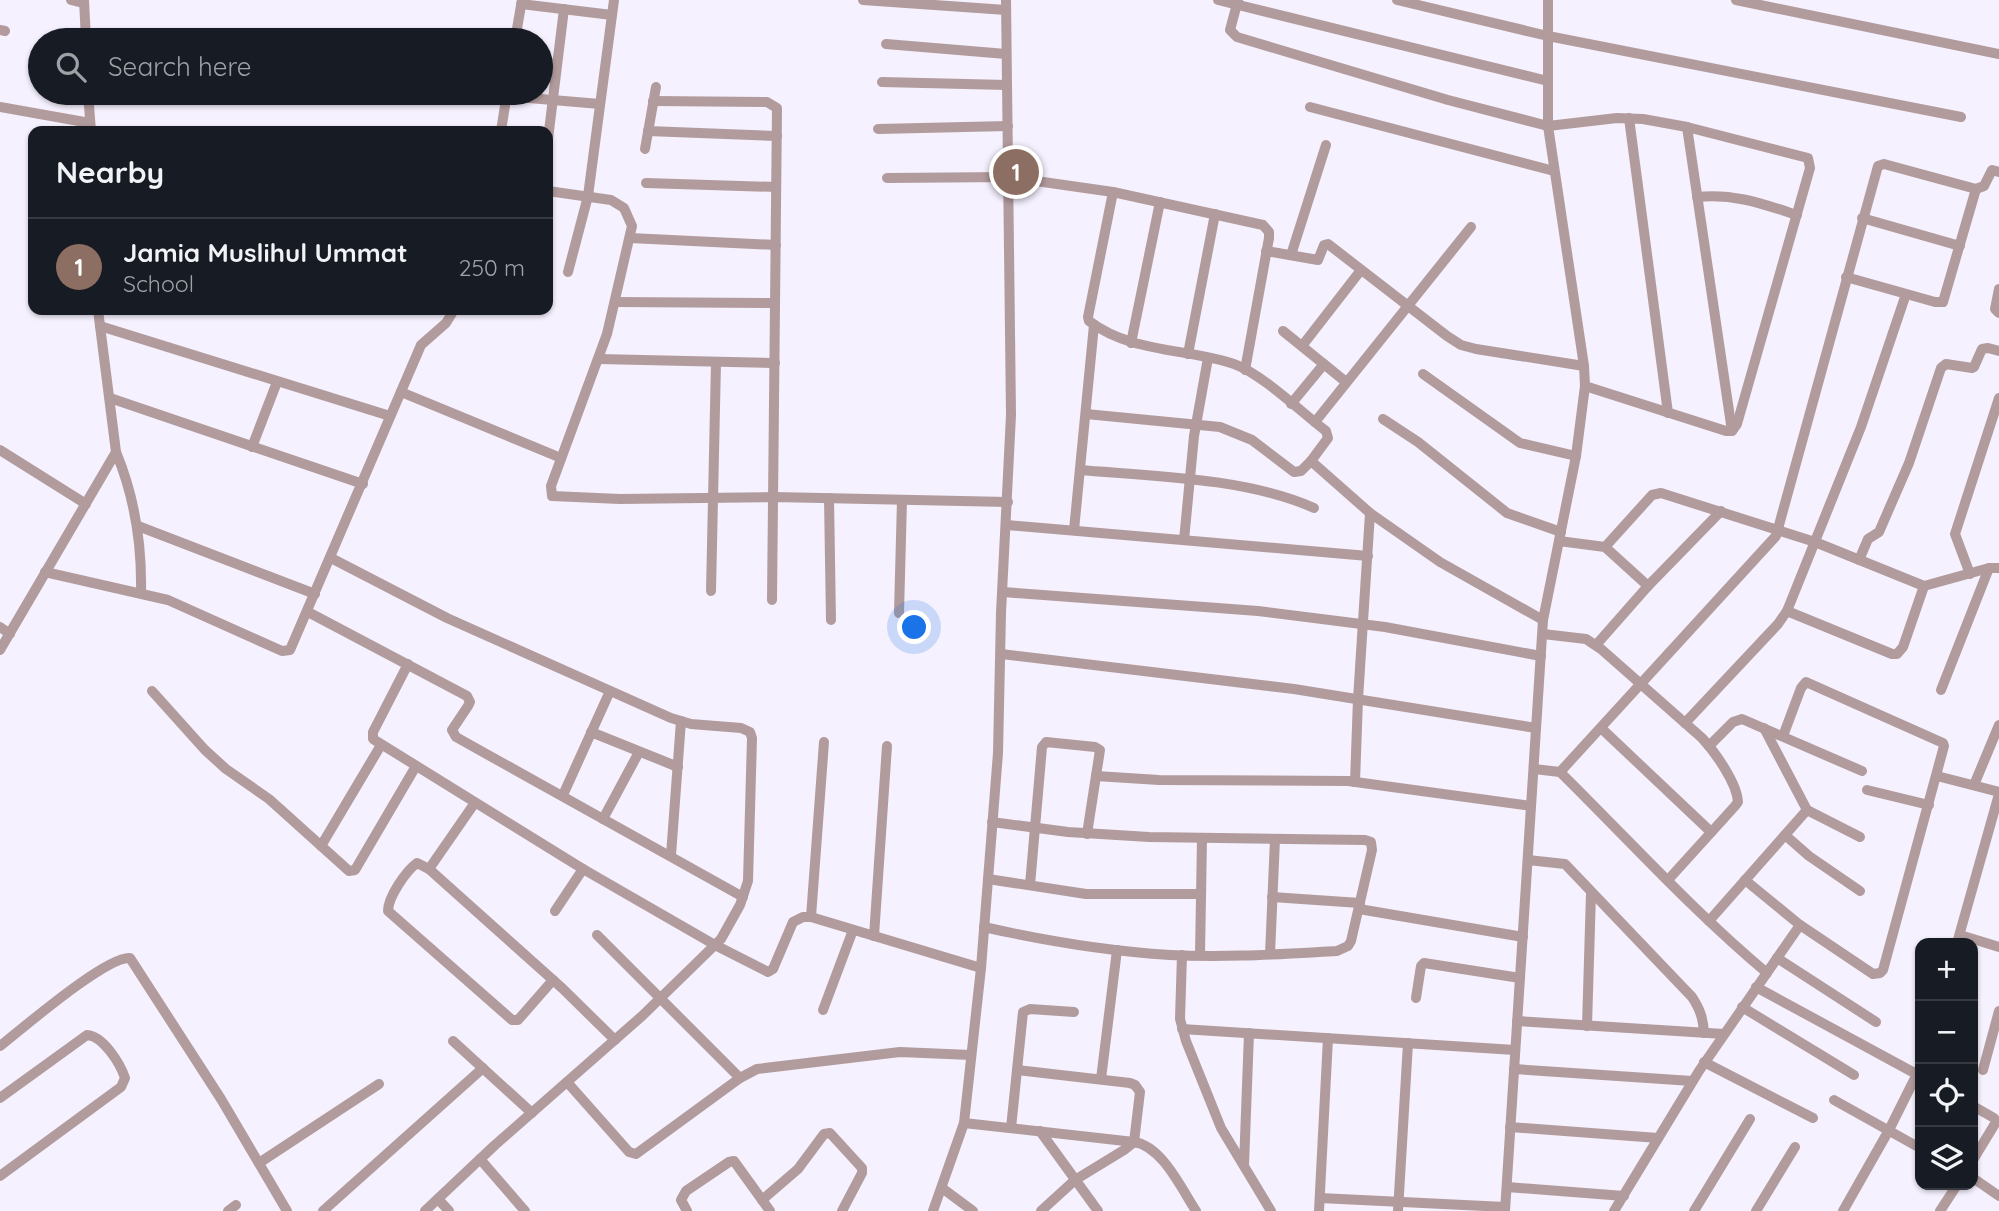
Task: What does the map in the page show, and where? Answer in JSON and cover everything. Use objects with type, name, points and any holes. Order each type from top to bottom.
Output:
[{"type":"street","points":[[71,0],[84,2],[85,28]]},
{"type":"street","points":[[568,272],[588,196],[614,0]]},
{"type":"street","points":[[863,0],[1006,5],[1011,415],[998,753],[981,968],[964,1123],[933,1211]]},
{"type":"street","points":[[1218,0],[1237,2],[1548,81]]},
{"type":"street","points":[[1397,0],[1548,36],[1961,117]]},
{"type":"street","points":[[1320,1198],[1399,1206],[1505,1209],[1543,620],[1576,456],[1585,386],[1548,126],[1548,0]]},
{"type":"street","points":[[1736,0],[1999,54]]},
{"type":"street","points":[[517,28],[521,2],[612,15]]},
{"type":"street","points":[[1237,2],[1230,30],[1237,37],[1448,100],[1548,126],[1629,118],[1687,127],[1808,158],[1810,168],[1797,215],[1737,424],[1732,430],[1726,431],[1585,386]]},
{"type":"street","points":[[564,9],[553,100],[600,104]]},
{"type":"street","points":[[886,44],[1006,54]]},
{"type":"street","points":[[882,82],[1007,85]]},
{"type":"street","points":[[645,149],[656,87]]},
{"type":"street","points":[[653,101],[767,102],[776,108],[772,600]]},
{"type":"street","points":[[89,105],[90,126]]},
{"type":"street","points":[[501,126],[504,105]]},
{"type":"street","points":[[550,126],[552,105]]},
{"type":"street","points":[[0,107],[86,126]]},
{"type":"street","points":[[1310,107],[1554,171]]},
{"type":"street","points":[[1629,118],[1668,413]]},
{"type":"street","points":[[878,129],[1008,126]]},
{"type":"street","points":[[1687,127],[1732,430]]},
{"type":"street","points":[[648,131],[777,136]]},
{"type":"street","points":[[1291,255],[1326,145]]},
{"type":"street","points":[[1560,772],[1770,544],[1779,529],[1876,170],[1881,164],[1976,189],[1984,186],[1992,170],[1999,172]]},
{"type":"street","points":[[887,178],[1008,177],[1113,192],[1263,225],[1269,232],[1245,370]]},
{"type":"street","points":[[646,183],[776,187]]},
{"type":"street","points":[[1846,277],[1943,302],[1976,189]]},
{"type":"street","points":[[553,192],[611,200],[624,208],[632,226],[616,302],[599,359],[550,492],[556,498],[774,497],[1008,502]]},
{"type":"street","points":[[1086,414],[1196,423],[1237,432],[1272,453],[1294,472],[1301,471],[1311,461],[1328,438],[1326,431],[1245,370],[1208,358],[1131,343],[1094,325],[1088,317],[1113,192]]},
{"type":"street","points":[[1697,197],[1715,195],[1743,198],[1797,215]]},
{"type":"street","points":[[1131,343],[1160,202]]},
{"type":"street","points":[[1188,354],[1215,214]]},
{"type":"street","points":[[1863,218],[1960,246]]},
{"type":"street","points":[[1315,422],[1471,227]]},
{"type":"street","points":[[630,239],[776,245]]},
{"type":"street","points":[[1266,251],[1318,260],[1324,245],[1328,244],[1461,345],[1584,366]]},
{"type":"street","points":[[1302,346],[1361,270]]},
{"type":"street","points":[[1999,289],[1995,309],[1999,313]]},
{"type":"street","points":[[1685,723],[1787,611],[1861,427],[1906,294]]},
{"type":"street","points":[[616,302],[775,303]]},
{"type":"street","points":[[99,315],[116,452],[128,481],[138,526],[142,564],[141,592]]},
{"type":"street","points":[[45,572],[168,600],[286,652],[293,647],[421,345],[446,323],[451,315]]},
{"type":"street","points":[[1074,530],[1094,325]]},
{"type":"street","points":[[100,326],[390,416]]},
{"type":"street","points":[[1283,331],[1346,382]]},
{"type":"street","points":[[1859,560],[1868,539],[1879,532],[1909,463],[1941,368],[1947,364],[1972,368],[1975,367],[1982,349],[1999,351]]},
{"type":"street","points":[[1184,540],[1196,423],[1208,358]]},
{"type":"street","points":[[599,359],[775,363]]},
{"type":"street","points":[[711,591],[716,362]]},
{"type":"street","points":[[1291,404],[1324,364]]},
{"type":"street","points":[[1423,374],[1520,443],[1576,456]]},
{"type":"street","points":[[252,447],[277,382]]},
{"type":"street","points":[[401,392],[561,458]]},
{"type":"street","points":[[110,398],[363,484]]},
{"type":"street","points":[[1970,574],[1955,534],[1999,398]]},
{"type":"street","points":[[1383,419],[1418,442],[1507,513],[1560,537],[1605,547],[1648,586]]},
{"type":"street","points":[[0,450],[86,504]]},
{"type":"street","points":[[0,650],[116,452]]},
{"type":"street","points":[[1311,461],[1370,513],[1440,562],[1543,620]]},
{"type":"street","points":[[1080,470],[1189,479],[1271,493],[1314,509]]},
{"type":"street","points":[[1605,547],[1655,493],[1666,494],[1779,529],[1924,586],[1996,567]]},
{"type":"street","points":[[830,498],[831,620]]},
{"type":"street","points":[[898,613],[902,500]]},
{"type":"street","points":[[1596,645],[1648,586],[1721,511]]},
{"type":"street","points":[[1355,782],[1357,699],[1370,513]]},
{"type":"street","points":[[1007,525],[1368,556]]},
{"type":"street","points":[[138,526],[315,594]]},
{"type":"street","points":[[331,558],[447,618],[610,691],[681,721],[741,728],[750,732],[752,738],[748,881],[731,923],[715,945],[662,998],[425,1211]]},
{"type":"street","points":[[1941,690],[1996,567]]},
{"type":"street","points":[[1787,611],[1897,654],[1903,647],[1924,586]]},
{"type":"street","points":[[1003,592],[1164,602],[1364,624],[1541,656]]},
{"type":"street","points":[[307,612],[469,699],[468,706],[452,730],[456,737],[743,897]]},
{"type":"street","points":[[0,627],[9,634]]},
{"type":"street","points":[[1542,634],[1574,637],[1596,645],[1709,746],[1738,797],[1735,806],[1668,880]]},
{"type":"street","points":[[1000,653],[1357,699],[1536,728]]},
{"type":"street","points":[[408,664],[372,736],[474,804],[715,945],[766,971],[771,971],[793,922],[803,917],[811,917],[981,968]]},
{"type":"street","points":[[1745,880],[1800,925],[1874,974],[1880,974],[1883,970],[1944,750],[1942,743],[1806,682],[1801,688],[1783,736]]},
{"type":"street","points":[[152,691],[205,750],[226,769],[269,799],[349,871],[355,870],[416,766]]},
{"type":"street","points":[[563,795],[610,691]]},
{"type":"street","points":[[1709,746],[1737,720],[1746,720],[1862,771]]},
{"type":"street","points":[[671,855],[681,721]]},
{"type":"street","points":[[1974,785],[1999,725]]},
{"type":"street","points":[[1601,728],[1712,832]]},
{"type":"street","points":[[1764,728],[1807,810],[1860,837]]},
{"type":"street","points":[[591,732],[678,767]]},
{"type":"street","points":[[1030,886],[1043,744],[1049,741],[1098,749],[1087,834]]},
{"type":"street","points":[[811,917],[824,742]]},
{"type":"street","points":[[321,846],[382,745]]},
{"type":"street","points":[[874,936],[887,746]]},
{"type":"street","points":[[603,819],[639,751]]},
{"type":"street","points":[[1534,769],[1560,772],[1709,921],[1767,973]]},
{"type":"street","points":[[1096,776],[1159,780],[1355,782],[1531,806]]},
{"type":"street","points":[[1937,776],[1999,793],[1958,938]]},
{"type":"street","points":[[1867,790],[1929,805]]},
{"type":"street","points":[[429,869],[474,804]]},
{"type":"street","points":[[1709,921],[1807,810]]},
{"type":"street","points":[[984,927],[1052,942],[1182,955],[1270,954],[1343,949],[1351,941],[1372,850],[1371,842],[1087,834],[992,822]]},
{"type":"street","points":[[1785,835],[1809,856],[1860,891]]},
{"type":"street","points":[[1200,955],[1202,838]]},
{"type":"street","points":[[1270,954],[1275,839]]},
{"type":"street","points":[[1528,860],[1565,864],[1692,997],[1700,1008],[1704,1032]]},
{"type":"street","points":[[554,980],[515,1021],[510,1019],[388,911],[388,904],[414,864],[421,863],[554,980],[615,1040]]},
{"type":"street","points":[[555,911],[583,869]]},
{"type":"street","points":[[988,878],[1086,894],[1201,894]]},
{"type":"street","points":[[1587,1026],[1591,893]]},
{"type":"street","points":[[1272,897],[1359,906],[1523,937]]},
{"type":"street","points":[[1614,1211],[1704,1062],[1800,925]]},
{"type":"street","points":[[823,1010],[853,930]]},
{"type":"street","points":[[597,935],[740,1078]]},
{"type":"street","points":[[1978,943],[1999,947]]},
{"type":"street","points":[[1101,1079],[1117,950]]},
{"type":"street","points":[[1182,955],[1182,1029],[1221,1128],[1271,1211]]},
{"type":"street","points":[[0,1046],[69,991],[118,959],[130,958],[209,1079],[287,1211]]},
{"type":"street","points":[[1777,958],[1876,1022]]},
{"type":"street","points":[[1416,998],[1424,963],[1520,978]]},
{"type":"street","points":[[1756,987],[1915,1070]]},
{"type":"street","points":[[1742,1007],[1854,1075]]},
{"type":"street","points":[[1011,1128],[1023,1012],[1030,1009],[1073,1012]]},
{"type":"street","points":[[1983,1070],[1999,1010]]},
{"type":"street","points":[[1517,1021],[1724,1034]]},
{"type":"street","points":[[1182,1029],[1516,1050]]},
{"type":"street","points":[[1244,1168],[1249,1033]]},
{"type":"street","points":[[0,1098],[87,1035],[94,1035],[100,1040],[125,1077],[121,1087],[0,1176]]},
{"type":"street","points":[[1319,1211],[1328,1038]]},
{"type":"street","points":[[453,1041],[531,1113]]},
{"type":"street","points":[[1399,1206],[1408,1043]]},
{"type":"street","points":[[567,1082],[632,1154],[641,1151],[740,1078],[757,1069],[875,1054],[925,1052],[971,1055]]},
{"type":"street","points":[[1704,1062],[1813,1118]]},
{"type":"street","points":[[323,1211],[483,1068]]},
{"type":"street","points":[[1514,1069],[1692,1081]]},
{"type":"street","points":[[1017,1070],[1130,1083],[1140,1092],[1133,1142],[1075,1180],[1041,1211]]},
{"type":"street","points":[[1843,1211],[1915,1082]]},
{"type":"street","points":[[259,1163],[379,1084]]},
{"type":"street","points":[[1834,1100],[1915,1144]]},
{"type":"street","points":[[1978,1109],[1996,1122],[1978,1152]]},
{"type":"street","points":[[1694,1211],[1750,1119]]},
{"type":"street","points":[[964,1123],[1149,1145],[1158,1154],[1196,1211]]},
{"type":"street","points":[[1510,1127],[1658,1138]]},
{"type":"street","points":[[1040,1131],[1098,1211]]},
{"type":"street","points":[[762,1200],[798,1169],[824,1134],[830,1133],[862,1168],[862,1173],[842,1211]]},
{"type":"street","points":[[1756,1211],[1795,1147]]},
{"type":"street","points":[[480,1159],[525,1211]]},
{"type":"street","points":[[687,1211],[681,1200],[686,1191],[734,1161],[770,1211]]},
{"type":"street","points":[[1978,1181],[1999,1196]]},
{"type":"street","points":[[1507,1186],[1623,1196]]},
{"type":"street","points":[[942,1188],[973,1211]]},
{"type":"street","points":[[1940,1211],[1954,1190]]},
{"type":"street","points":[[438,1199],[449,1211]]},
{"type":"place","name":"Jamia Muslihul Ummat","points":[[1016,172]]}]
